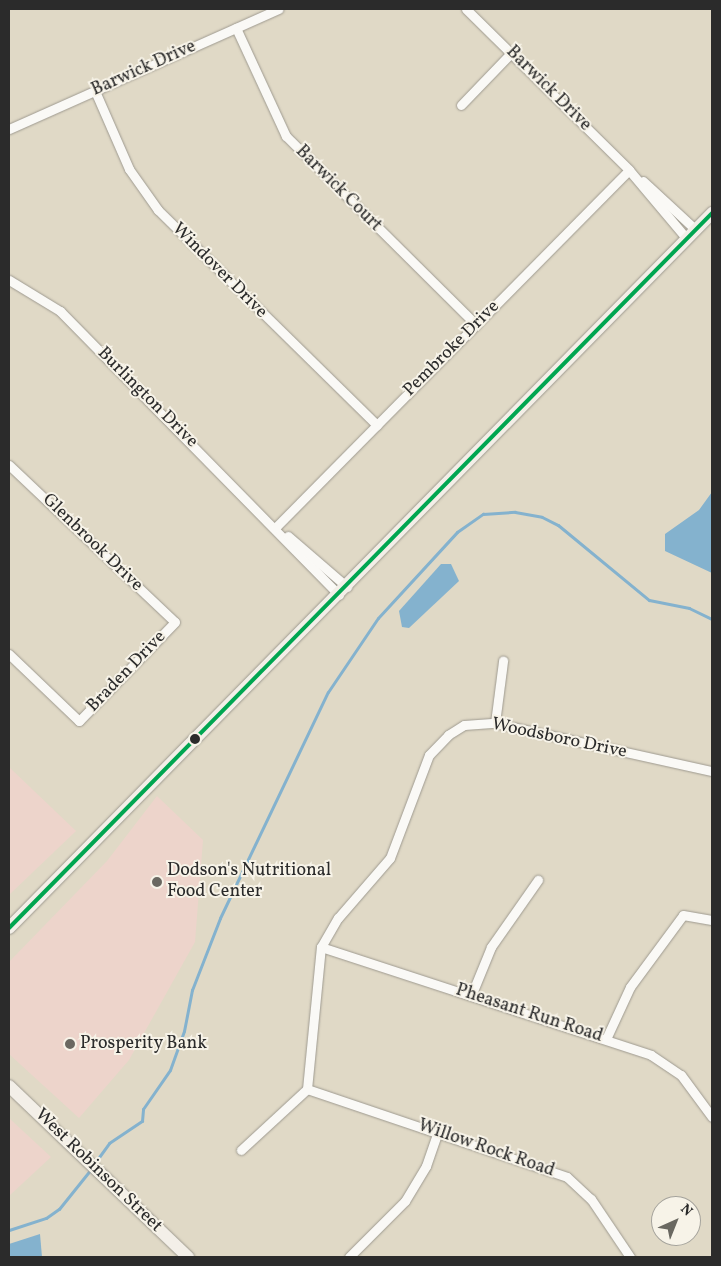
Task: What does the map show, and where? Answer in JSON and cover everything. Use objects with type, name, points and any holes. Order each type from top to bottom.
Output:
[{"type":"main road","points":[[9,928],[343,591],[712,213]]},
{"type":"main road","name":"West Robinson Street","points":[[9,1086],[188,1257]]},
{"type":"street","name":"Barwick Drive","points":[[9,129],[280,9]]},
{"type":"street","name":"Barwick Drive","points":[[466,9],[629,170],[696,230]]},
{"type":"street","name":"Barwick Court","points":[[236,28],[286,136],[476,325]]},
{"type":"street","points":[[461,105],[511,53]]},
{"type":"street","name":"Windover Drive","points":[[95,91],[129,169],[158,210],[377,425]]},
{"type":"street","name":"Barwick Drive","points":[[629,170],[687,239]]},
{"type":"street","name":"Pembroke Drive","points":[[276,527],[629,170]]},
{"type":"street","name":"Burlington Drive","points":[[9,280],[60,311],[276,527],[343,591]]},
{"type":"street","name":"Glenbrook Drive","points":[[9,465],[174,622]]},
{"type":"street","name":"Braden Drive","points":[[9,654],[79,722],[174,622]]},
{"type":"street","points":[[495,723],[503,661]]},
{"type":"street","name":"Woodsboro Drive","points":[[321,947],[338,918],[377,876],[400,839],[434,747],[464,725],[495,723],[712,771]]},
{"type":"street","points":[[471,996],[491,947],[538,880]]},
{"type":"street","points":[[606,1039],[630,987],[683,915],[712,920]]},
{"type":"street","points":[[241,1150],[307,1089],[321,947]]},
{"type":"street","name":"Pheasant Run Road","points":[[321,947],[606,1039],[672,1066],[712,1117]]},
{"type":"street","name":"Willow Rock Road","points":[[307,1089],[567,1177],[591,1199],[630,1257]]},
{"type":"street","points":[[349,1257],[404,1201],[426,1166],[438,1132]]},
{"type":"shaded area","points":[[9,767],[76,831],[9,895]]},
{"type":"shaded area","points":[[157,796],[203,840],[195,942],[129,1060],[79,1118],[9,1054],[9,962],[107,861]]},
{"type":"shaded area","points":[[9,1118],[51,1157],[9,1196]]},
{"type":"water","points":[[712,492],[712,573],[665,551],[665,534],[699,510]]},
{"type":"water","points":[[441,564],[451,564],[459,581],[409,628],[402,627],[399,611]]},
{"type":"water","points":[[40,1234],[42,1257],[9,1257],[9,1244]]},
{"type":"waterway","points":[[94,1164],[109,1143],[142,1121],[143,1109],[170,1070],[184,1031],[192,990],[220,918],[328,692],[378,618],[457,532],[483,514],[515,512],[542,517],[558,525],[649,600],[689,608],[712,619]]},
{"type":"waterway","points":[[9,1230],[46,1218],[59,1209],[91,1169]]},
{"type":"transit line","points":[[9,928],[712,213]]},
{"type":"place","name":"Dodson's Nutritional Food Center","points":[[157,882]]},
{"type":"place","name":"Prosperity Bank","points":[[70,1044]]}]
